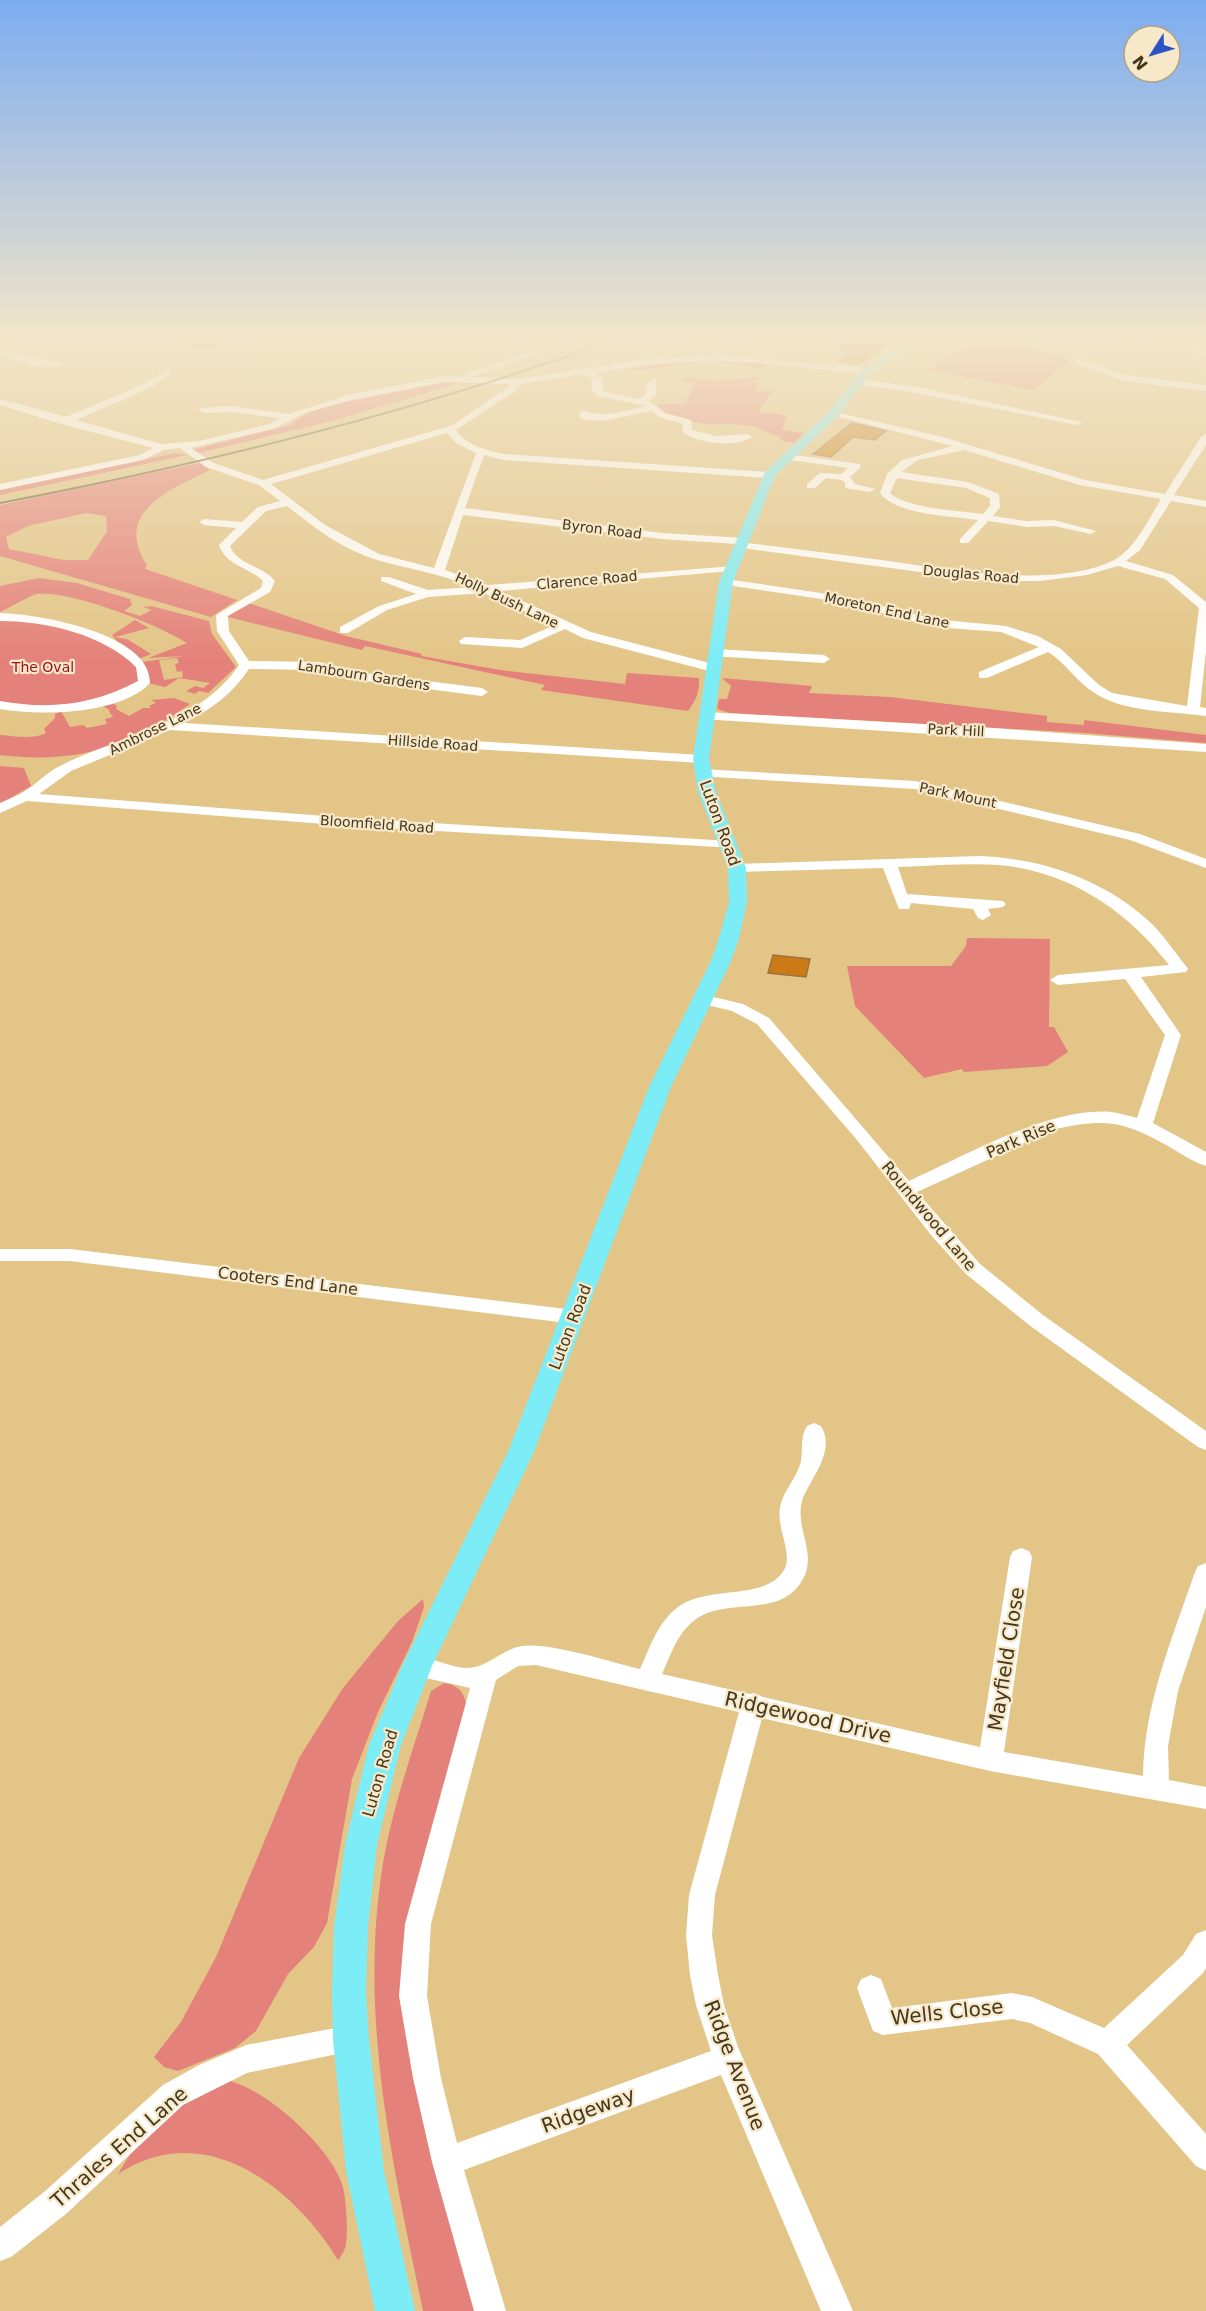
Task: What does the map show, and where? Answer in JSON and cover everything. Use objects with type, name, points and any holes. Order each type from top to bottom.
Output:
[{"type":"main road","name":"Luton Road","points":[[395,2311],[365,2171],[351,2039],[351,1927],[361,1845],[385,1745],[417,1666],[521,1452],[660,1087],[721,961],[729,938],[738,902],[737,868],[701,766],[714,660],[729,575],[769,475],[800,445]]},
{"type":"street","points":[[154,445],[187,450],[205,445]]},
{"type":"street","points":[[263,483],[395,445]]},
{"type":"street","points":[[466,445],[482,452],[533,460],[769,475]]},
{"type":"street","points":[[954,445],[1084,483],[1206,504]]},
{"type":"street","name":"Douglas Road","points":[[743,543],[1001,579],[1075,575],[1118,562],[1136,548],[1201,445]]},
{"type":"street","points":[[0,487],[143,457],[162,447]]},
{"type":"street","points":[[962,447],[910,459],[901,464],[892,474],[885,494],[891,500],[909,506],[905,513],[923,516],[933,510],[1033,525],[1054,523],[1091,531]]},
{"type":"street","name":"Holly Bush Lane","points":[[187,450],[210,465],[263,483],[321,527],[375,556],[393,562],[439,570],[484,588],[563,626],[598,639],[714,660],[824,659]]},
{"type":"street","points":[[439,570],[477,458],[482,452]]},
{"type":"street","points":[[787,457],[856,466],[843,477]]},
{"type":"street","points":[[892,474],[984,489],[997,499],[995,507],[964,541]]},
{"type":"street","points":[[811,486],[824,475],[843,477],[850,481],[849,486],[870,489]]},
{"type":"street","points":[[246,665],[223,631],[221,622],[225,612],[266,590],[269,581],[265,575],[225,550],[225,543],[262,509],[290,502]]},
{"type":"street","name":"Byron Road","points":[[459,511],[662,536],[743,543]]},
{"type":"street","points":[[204,522],[244,525]]},
{"type":"street","points":[[1118,562],[1169,577],[1205,607],[1199,711]]},
{"type":"street","name":"Clarence Road","points":[[344,630],[383,608],[427,594],[484,588],[729,575]]},
{"type":"street","name":"Moreton End Lane","points":[[729,575],[841,599],[934,623],[1002,629],[1049,647],[1071,662],[1095,688],[1108,696],[1135,704],[1199,711]]},
{"type":"street","points":[[385,579],[427,594]]},
{"type":"street","points":[[0,617],[42,622],[93,636],[132,656],[142,666],[144,674],[144,683],[133,690],[81,707],[38,710],[0,705]]},
{"type":"street","points":[[465,641],[522,644],[563,626]]},
{"type":"street","points":[[983,675],[1049,647]]},
{"type":"street","name":"Lambourn Gardens","points":[[246,665],[319,666],[365,677],[482,693]]},
{"type":"street","name":"Ambrose Lane","points":[[0,809],[25,797],[67,767],[166,726],[213,700],[233,684],[246,665]]},
{"type":"street","name":"Park Hill","points":[[706,716],[1014,733],[1206,748]]},
{"type":"street","name":"Hillside Road","points":[[166,726],[701,766]]},
{"type":"street","name":"Park Mount","points":[[701,766],[915,785],[1135,837],[1206,864]]},
{"type":"street","name":"Bloomfield Road","points":[[25,797],[350,822],[730,845]]},
{"type":"street","points":[[737,868],[995,860],[1043,870],[1080,885],[1120,907],[1144,926],[1180,969],[1059,980]]},
{"type":"street","points":[[889,863],[902,902],[981,910],[998,904]]},
{"type":"street","points":[[1129,973],[1164,1019],[1173,1035],[1144,1125]]},
{"type":"street","name":"Roundwood Lane","points":[[701,999],[737,1007],[763,1021],[863,1136],[938,1231],[993,1288],[1206,1442]]},
{"type":"street","name":"Park Rise","points":[[905,1190],[1050,1125],[1078,1119],[1110,1118],[1144,1125],[1206,1160]]},
{"type":"street","name":"Cooters End Lane","points":[[0,1255],[70,1255],[574,1317]]},
{"type":"street","points":[[648,1679],[674,1626],[694,1608],[723,1599],[760,1598],[784,1586],[792,1577],[798,1567],[798,1552],[790,1522],[790,1509],[796,1489],[810,1465],[814,1431]]},
{"type":"street","name":"Mayfield Close","points":[[990,1760],[1021,1557]]},
{"type":"street","points":[[1156,1790],[1156,1746],[1167,1691],[1206,1572]]},
{"type":"street","name":"Ridgewood Drive","points":[[417,1666],[467,1678],[486,1673],[512,1656],[536,1655],[648,1679],[990,1760],[1206,1798]]},
{"type":"street","points":[[486,1673],[418,1924],[413,1996],[427,2078],[447,2162],[490,2311]]},
{"type":"street","name":"Ridge Avenue","points":[[754,1704],[702,1895],[699,1935],[710,2005],[729,2058],[837,2311]]},
{"type":"street","points":[[1108,2044],[1193,1964],[1206,1943]]},
{"type":"street","name":"Wells Close","points":[[871,1988],[883,2022],[1012,2006],[1032,2010],[1108,2044],[1206,2156]]},
{"type":"street","name":"Thrales End Lane","points":[[0,2246],[55,2203],[173,2096],[209,2075],[246,2059],[351,2039]]},
{"type":"street","name":"Ridgeway","points":[[447,2162],[729,2058]]},
{"type":"green space","points":[[212,445],[232,445],[198,453],[192,450]]},
{"type":"green space","points":[[176,453],[187,455],[0,495],[0,490]]},
{"type":"green space","points":[[200,463],[210,470],[164,494],[141,517],[137,530],[138,546],[147,565],[145,569],[237,600],[211,617],[0,556],[0,505]],"holes":[[[86,513],[106,516],[107,531],[88,560],[64,560],[9,549],[6,537],[28,526]]]},
{"type":"green space","points":[[39,578],[77,583],[130,599],[132,605],[124,611],[140,616],[152,610],[143,607],[151,606],[209,621],[212,634],[236,667],[208,693],[199,691],[195,694],[186,691],[195,686],[203,688],[210,683],[179,678],[165,687],[147,683],[147,669],[142,662],[184,656],[148,658],[187,643],[136,618],[93,603],[53,594],[37,594],[0,612],[0,586]],"holes":[[[177,658],[179,663],[175,664],[177,672],[182,671],[183,677],[164,680],[159,660]]]},
{"type":"green space","points":[[249,603],[346,636],[422,654],[421,656],[500,670],[625,684],[627,673],[699,678],[698,692],[688,711],[541,690],[545,685],[365,646],[362,650],[224,616]]},
{"type":"green space","name":"The Oval","points":[[0,618],[59,628],[98,640],[116,649],[143,677],[132,688],[66,708],[0,704]]},
{"type":"green space","points":[[135,620],[149,628],[115,637],[127,639],[151,654],[139,659],[109,642],[117,641],[112,635]]},
{"type":"green space","points":[[722,678],[812,686],[809,693],[890,697],[1047,716],[1047,722],[1084,725],[1084,720],[1206,735],[1206,743],[1085,733],[729,713],[717,709],[719,699],[727,699],[731,686]]},
{"type":"green space","points":[[174,698],[190,704],[145,732],[123,742],[77,754],[53,757],[0,755],[0,735],[23,737],[41,735],[46,733],[44,729],[55,718],[55,714],[61,711],[70,727],[83,725],[87,728],[107,724],[105,719],[113,717],[103,706],[109,701],[117,706],[116,709],[129,716],[143,708],[151,708],[149,706],[156,703],[151,700]]},
{"type":"green space","points":[[0,766],[24,768],[31,786],[0,804]]},
{"type":"green space","points":[[967,938],[1050,939],[1049,1027],[1054,1027],[1068,1052],[1047,1066],[964,1072],[962,1069],[924,1078],[855,1006],[847,966],[951,966],[966,946]]},
{"type":"green space","points":[[423,1599],[424,1607],[412,1642],[378,1712],[352,1779],[327,1923],[314,1947],[288,1974],[256,2031],[235,2048],[178,2071],[164,2067],[154,2057],[181,2022],[216,1957],[299,1758],[343,1688],[398,1621]]},
{"type":"green space","points":[[444,1683],[461,1691],[467,1709],[410,1929],[482,2311],[423,2311],[392,2152],[378,2045],[375,1938],[384,1859],[401,1786],[431,1691]]},
{"type":"green space","points":[[230,2081],[262,2096],[279,2108],[311,2137],[335,2169],[342,2184],[347,2225],[345,2248],[338,2260],[297,2207],[271,2185],[243,2168],[214,2157],[182,2153],[150,2158],[118,2174],[137,2143],[190,2095]]},
{"type":"building","points":[[825,445],[844,445],[831,457],[813,454]]},
{"type":"building","points":[[773,955],[810,959],[806,977],[768,973]]},
{"type":"railway","points":[[0,503],[264,445]]}]
